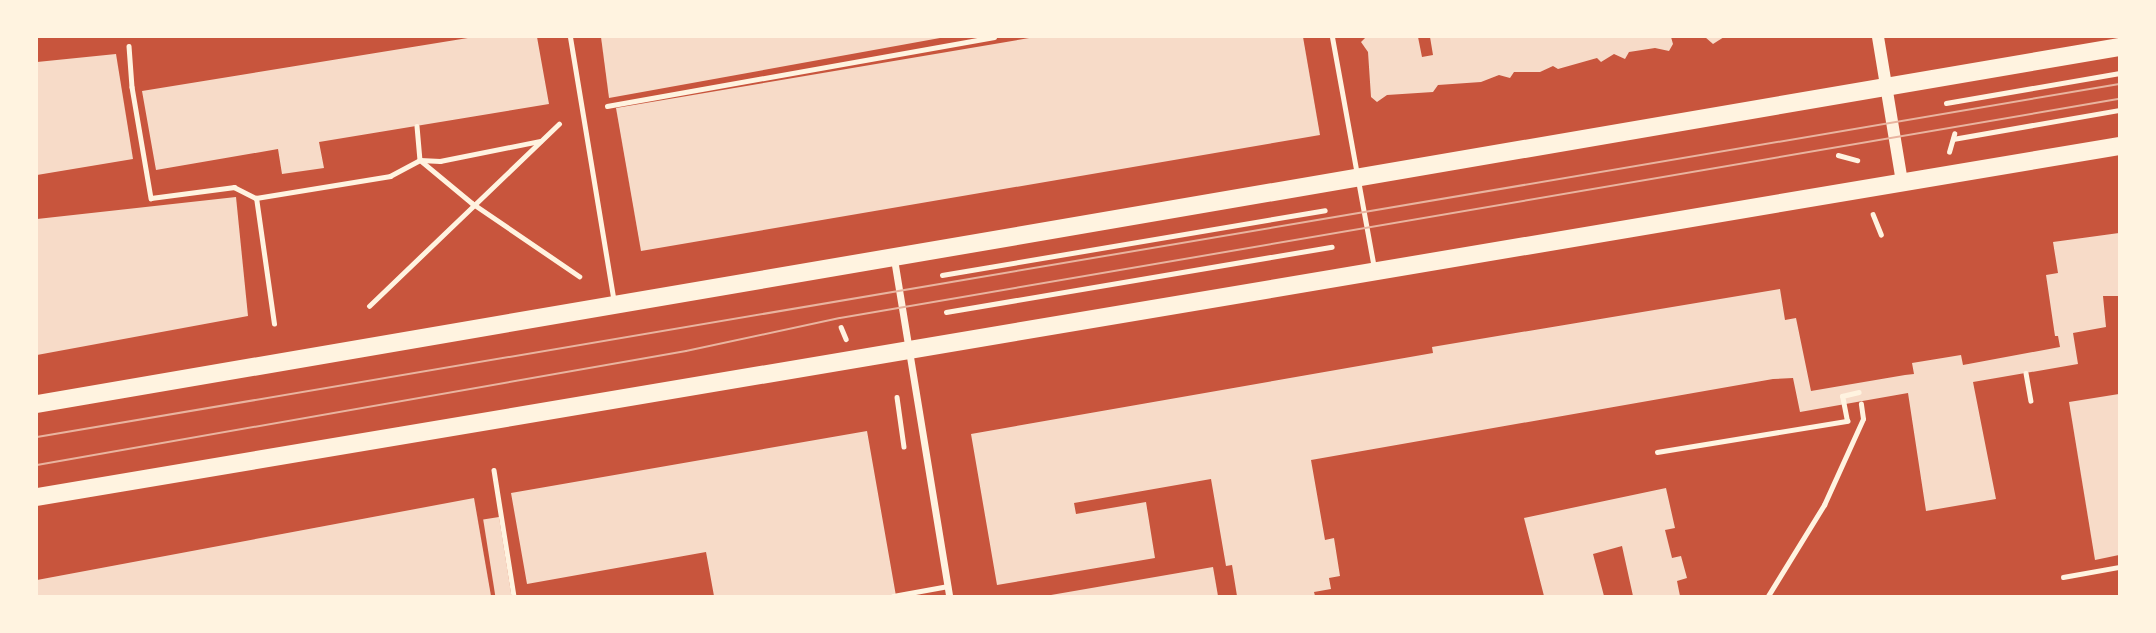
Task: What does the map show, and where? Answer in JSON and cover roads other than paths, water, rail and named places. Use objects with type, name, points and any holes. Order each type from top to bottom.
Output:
[{"type":"main road","points":[[37,404],[2119,47]]},
{"type":"main road","points":[[37,497],[908,348],[2119,146]]},
{"type":"street","points":[[1878,37],[1902,182]]},
{"type":"street","points":[[894,258],[949,596]]},
{"type":"lane","points":[[570,37],[614,305]]},
{"type":"lane","points":[[1332,37],[1374,270]]},
{"type":"lane","points":[[892,596],[948,586]]},
{"type":"tram line","points":[[37,437],[2119,84]]},
{"type":"tram line","points":[[37,465],[686,351],[840,318],[2119,99]]}]
